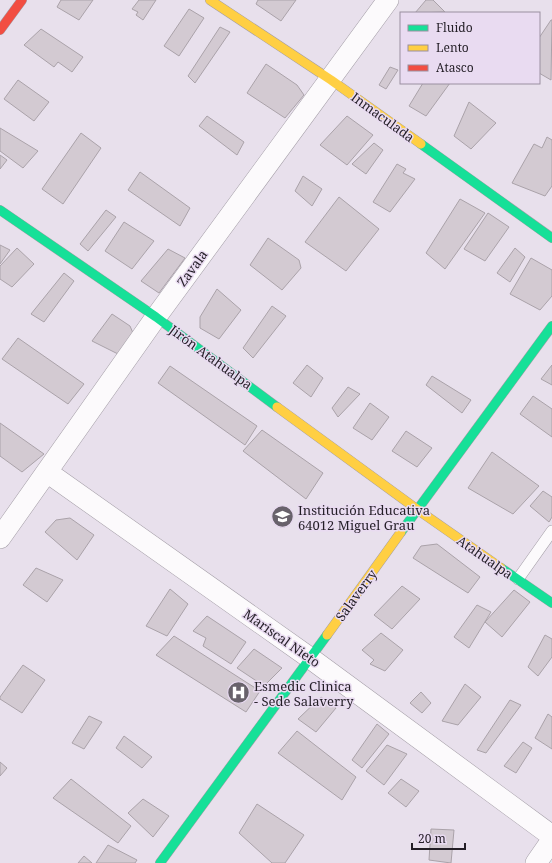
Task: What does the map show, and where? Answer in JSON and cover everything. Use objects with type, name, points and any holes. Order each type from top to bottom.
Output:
[{"type":"street","points":[[0,30],[22,0]]},
{"type":"street","name":"Inmaculada","points":[[210,0],[331,80],[552,238]]},
{"type":"street","name":"Zavala","points":[[0,538],[156,317],[331,80],[388,0]]},
{"type":"street","name":"Jirón Atahualpa","points":[[0,210],[156,317],[418,510]]},
{"type":"street","name":"Salaverry","points":[[160,863],[552,326]]},
{"type":"street","name":"Mariscal Nieto","points":[[47,472],[310,658],[552,836]]},
{"type":"street","name":"Atahualpa","points":[[418,510],[552,603]]},
{"type":"street","points":[[536,863],[552,840]]},
{"type":"lane","points":[[518,580],[552,531]]},
{"type":"building","points":[[61,0],[93,0],[79,20],[57,7]]},
{"type":"building","points":[[139,0],[156,0],[143,20],[136,15],[138,12],[132,9]]},
{"type":"building","points":[[258,0],[296,0],[281,21],[256,4]]},
{"type":"building","points":[[426,0],[433,0],[445,12],[416,12]]},
{"type":"building","points":[[189,9],[204,18],[179,56],[164,46]]},
{"type":"building","points":[[552,20],[551,80],[540,74],[540,36]]},
{"type":"building","points":[[220,27],[230,32],[195,83],[188,76]]},
{"type":"building","points":[[41,29],[83,57],[72,72],[58,62],[54,67],[24,45]]},
{"type":"building","points":[[266,64],[297,85],[304,95],[285,118],[247,93]]},
{"type":"building","points":[[390,67],[398,70],[386,89],[379,85]]},
{"type":"building","points":[[18,80],[49,102],[34,121],[4,99]]},
{"type":"building","points":[[422,84],[449,84],[426,116],[409,106]]},
{"type":"building","points":[[469,102],[496,123],[471,149],[454,136]]},
{"type":"building","points":[[207,116],[244,142],[237,155],[199,126]]},
{"type":"building","points":[[347,116],[373,135],[347,165],[320,145]]},
{"type":"building","points":[[0,128],[38,151],[23,168],[0,151]]},
{"type":"building","points":[[81,133],[101,148],[63,204],[42,189]]},
{"type":"building","points":[[547,137],[552,140],[552,186],[545,196],[512,183],[534,144],[542,148]]},
{"type":"building","points":[[374,143],[383,150],[366,174],[352,164]]},
{"type":"building","points":[[0,155],[7,160],[0,169]]},
{"type":"building","points":[[397,164],[406,169],[403,173],[415,179],[390,212],[373,202]]},
{"type":"building","points":[[140,172],[190,208],[180,226],[128,190]]},
{"type":"building","points":[[303,176],[322,189],[312,206],[295,191]]},
{"type":"building","points":[[339,197],[379,229],[346,271],[305,242]]},
{"type":"building","points":[[460,199],[485,213],[445,269],[426,253]]},
{"type":"building","points":[[106,210],[116,217],[88,251],[80,244]]},
{"type":"building","points":[[488,213],[509,227],[485,261],[464,249]]},
{"type":"building","points":[[124,222],[154,241],[132,269],[105,251]]},
{"type":"building","points":[[268,238],[299,260],[301,268],[282,290],[250,265]]},
{"type":"building","points":[[0,245],[10,250],[0,264]]},
{"type":"building","points":[[17,248],[34,264],[12,287],[0,279],[0,266]]},
{"type":"building","points":[[515,248],[525,257],[510,282],[497,273]]},
{"type":"building","points":[[168,249],[185,258],[159,293],[141,281]]},
{"type":"building","points":[[531,258],[552,270],[552,296],[540,310],[510,294]]},
{"type":"building","points":[[64,273],[74,281],[44,322],[31,314]]},
{"type":"building","points":[[217,289],[241,310],[219,339],[200,328],[200,317]]},
{"type":"building","points":[[272,306],[286,316],[253,358],[243,348]]},
{"type":"building","points":[[112,314],[130,326],[133,333],[122,356],[92,341]]},
{"type":"building","points":[[18,338],[84,384],[68,404],[2,359]]},
{"type":"building","points":[[307,365],[323,378],[311,397],[293,383]]},
{"type":"building","points":[[552,365],[552,385],[541,379]]},
{"type":"building","points":[[170,366],[257,426],[245,445],[158,383]]},
{"type":"building","points":[[432,376],[471,400],[462,413],[426,385]]},
{"type":"building","points":[[348,387],[360,394],[338,417],[332,408]]},
{"type":"building","points":[[533,396],[552,409],[552,437],[520,414]]},
{"type":"building","points":[[370,403],[389,417],[372,440],[353,428]]},
{"type":"building","points":[[0,423],[44,454],[22,472],[0,456]]},
{"type":"building","points":[[262,430],[323,473],[306,499],[243,451]]},
{"type":"building","points":[[406,431],[432,448],[417,467],[392,451]]},
{"type":"building","points":[[492,452],[539,486],[513,514],[468,488]]},
{"type":"building","points":[[543,491],[552,497],[552,517],[549,522],[530,506]]},
{"type":"building","points":[[70,518],[94,535],[77,560],[45,532],[56,520]]},
{"type":"building","points":[[437,544],[480,577],[468,593],[413,558],[421,546]]},
{"type":"building","points":[[36,568],[63,580],[47,602],[23,585]]},
{"type":"building","points":[[402,586],[420,599],[392,629],[374,615]]},
{"type":"building","points":[[170,589],[188,604],[167,636],[146,626]]},
{"type":"building","points":[[514,590],[530,602],[502,637],[485,622]]},
{"type":"building","points":[[477,605],[491,612],[469,648],[454,637]]},
{"type":"building","points":[[207,616],[246,642],[231,664],[203,646],[206,638],[193,631]]},
{"type":"building","points":[[381,633],[403,650],[385,671],[370,664],[374,660],[362,650]]},
{"type":"building","points":[[545,635],[552,639],[552,657],[538,676],[528,667]]},
{"type":"building","points":[[174,636],[260,691],[246,712],[156,655]]},
{"type":"building","points":[[254,649],[282,668],[264,686],[237,668]]},
{"type":"building","points":[[23,665],[45,680],[22,713],[0,699],[0,697]]},
{"type":"building","points":[[465,684],[481,697],[458,725],[442,721]]},
{"type":"building","points":[[421,692],[431,703],[422,713],[410,703]]},
{"type":"building","points":[[321,697],[336,708],[316,732],[298,719]]},
{"type":"building","points":[[510,700],[521,705],[486,753],[477,750]]},
{"type":"building","points":[[548,714],[552,717],[552,749],[535,738]]},
{"type":"building","points":[[89,716],[102,722],[84,749],[72,743]]},
{"type":"building","points":[[377,724],[389,734],[362,768],[352,760]]},
{"type":"building","points":[[297,731],[356,777],[342,800],[278,753]]},
{"type":"building","points":[[124,736],[152,757],[142,768],[116,748]]},
{"type":"building","points":[[523,742],[532,748],[516,773],[504,766]]},
{"type":"building","points":[[387,745],[407,754],[384,785],[366,771]]},
{"type":"building","points":[[0,762],[7,768],[0,776]]},
{"type":"building","points":[[71,779],[131,826],[118,843],[53,798]]},
{"type":"building","points":[[401,779],[419,791],[406,807],[388,793]]},
{"type":"building","points":[[143,799],[169,816],[153,837],[128,813]]},
{"type":"building","points":[[257,804],[304,835],[285,863],[272,863],[239,833]]},
{"type":"building","points":[[431,829],[454,830],[451,863],[429,860]]},
{"type":"building","points":[[108,845],[137,860],[135,863],[96,863]]},
{"type":"building","points":[[84,856],[92,863],[78,863]]},
{"type":"traffic: fast","points":[[421,144],[552,238]]},
{"type":"traffic: fast","points":[[0,210],[156,317],[277,407]]},
{"type":"traffic: fast","points":[[401,532],[552,326]]},
{"type":"traffic: fast","points":[[501,568],[552,603]]},
{"type":"traffic: fast","points":[[160,863],[327,635]]},
{"type":"traffic: slow","points":[[210,0],[331,80],[421,144]]},
{"type":"traffic: slow","points":[[277,407],[418,510],[501,568]]},
{"type":"traffic: slow","points":[[327,635],[401,532]]},
{"type":"traffic: jam","points":[[0,30],[22,0]]},
{"type":"place","name":"Institución Educativa 64012 Miguel Grau","points":[[283,517]]},
{"type":"place","name":"Esmedic Clinica - Sede Salaverry","points":[[238,693]]}]
